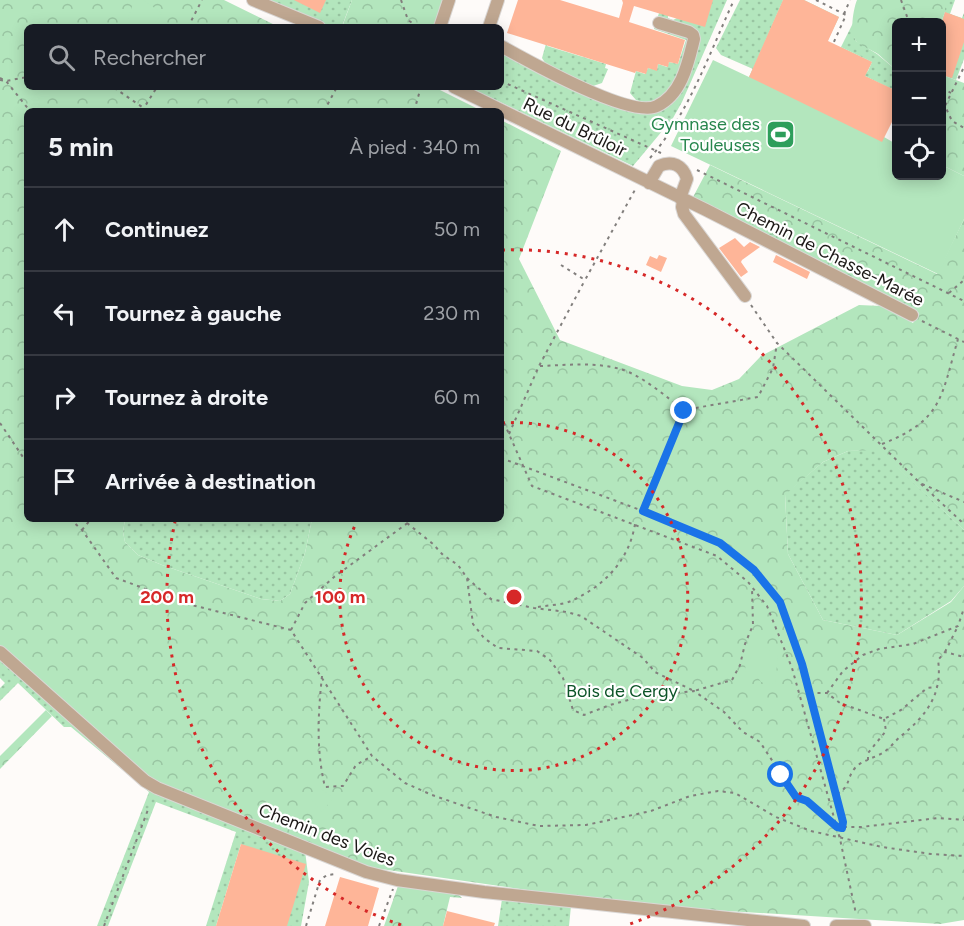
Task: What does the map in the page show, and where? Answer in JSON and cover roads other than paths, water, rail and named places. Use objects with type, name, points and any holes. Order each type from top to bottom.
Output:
[{"type":"street","points":[[253,0],[312,24]]},
{"type":"street","points":[[441,24],[448,0]]},
{"type":"street","points":[[490,24],[498,0]]},
{"type":"street","points":[[504,47],[594,92],[628,106],[648,108],[664,102],[678,87],[694,39],[689,32],[659,23]]},
{"type":"street","name":"Rue du Brûloir","points":[[460,90],[496,108]]},
{"type":"street","name":"Rue du Brûloir","points":[[504,112],[682,199]]},
{"type":"street","points":[[644,181],[659,166],[671,163],[682,168],[687,179],[682,199],[684,214],[745,296]]},
{"type":"street","name":"Chemin de Chasse-Marée","points":[[682,199],[912,315]]},
{"type":"street","name":"Chemin des Voies","points":[[0,651],[145,781],[157,788],[394,885],[484,892],[804,926]]},
{"type":"street","points":[[836,926],[865,926]]},
{"type":"place","name":"Gymnase des Touleuses","points":[[781,134]]},
{"type":"park label","name":"Bois de Cergy","points":[[622,691]]}]
